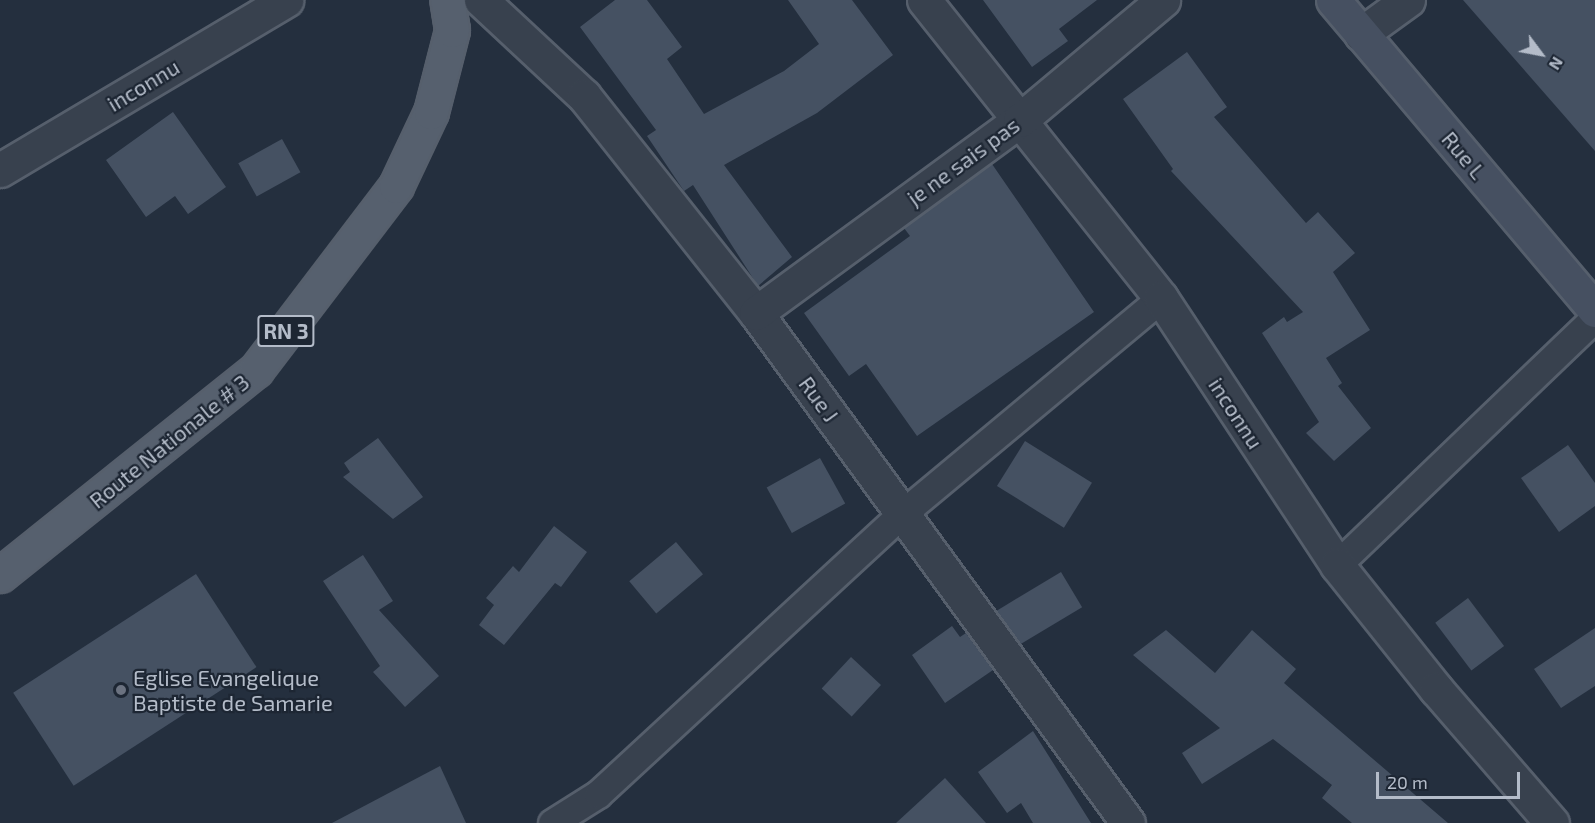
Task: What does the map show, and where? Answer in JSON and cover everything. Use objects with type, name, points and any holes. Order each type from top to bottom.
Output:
[{"type":"main road","name":"Route Nationale # 3","points":[[0,575],[256,370],[396,186],[431,112],[452,30],[447,0]]},
{"type":"street","name":"inconnu","points":[[0,170],[286,0]]},
{"type":"street","name":"Rue J","points":[[481,0],[584,96],[756,314],[1128,823]]},
{"type":"street","name":"inconnu","points":[[924,0],[1161,298],[1337,565],[1436,689],[1552,823]]},
{"type":"street","name":"je ne sais pas","points":[[756,314],[1020,120],[1163,0]]},
{"type":"street","name":"Rue L","points":[[1333,0],[1595,310]]},
{"type":"street","points":[[1361,34],[1408,0]]},
{"type":"lane","points":[[552,823],[598,794],[903,513],[1161,298]]},
{"type":"lane","points":[[1337,565],[1595,318]]},
{"type":"building","points":[[615,0],[647,0],[682,47],[667,59],[704,114],[784,71],[819,44],[788,0],[852,0],[893,55],[817,113],[724,165],[792,257],[758,286],[693,185],[684,191],[647,136],[656,130],[580,27]]},
{"type":"building","points":[[983,0],[1097,0],[1059,29],[1068,41],[1032,67]]},
{"type":"building","points":[[1463,0],[1595,0],[1595,151]]},
{"type":"building","points":[[1187,52],[1227,107],[1214,117],[1306,223],[1318,212],[1355,253],[1333,272],[1370,330],[1326,358],[1342,383],[1338,386],[1371,428],[1334,461],[1306,433],[1319,422],[1262,333],[1284,317],[1287,322],[1303,312],[1171,171],[1173,169],[1123,99]]},
{"type":"building","points":[[173,112],[226,187],[188,214],[175,196],[146,217],[106,160]]},
{"type":"building","points":[[282,139],[300,172],[257,196],[238,163]]},
{"type":"building","points":[[992,164],[1094,312],[917,436],[866,364],[849,376],[804,313],[910,236],[904,228]]},
{"type":"building","points":[[378,438],[423,497],[393,519],[343,477],[350,472],[344,463]]},
{"type":"building","points":[[1025,441],[1092,483],[1064,528],[997,486]]},
{"type":"building","points":[[1568,445],[1595,483],[1595,506],[1559,532],[1521,478]]},
{"type":"building","points":[[820,458],[845,503],[792,533],[767,488]]},
{"type":"building","points":[[554,526],[587,552],[561,587],[555,583],[504,645],[479,625],[494,605],[486,598],[513,566],[519,572]]},
{"type":"building","points":[[676,542],[703,574],[656,613],[629,581]]},
{"type":"building","points":[[363,555],[393,601],[379,610],[439,676],[405,707],[373,672],[380,666],[323,581]]},
{"type":"building","points":[[1061,572],[1082,607],[1018,646],[997,611]]},
{"type":"building","points":[[196,574],[256,667],[74,786],[13,693]]},
{"type":"building","points":[[1468,598],[1504,646],[1471,671],[1435,623]]},
{"type":"building","points":[[952,626],[960,637],[966,633],[993,670],[945,703],[912,655]]},
{"type":"building","points":[[1595,628],[1595,686],[1561,708],[1534,669]]},
{"type":"building","points":[[1166,630],[1215,673],[1252,630],[1296,669],[1284,683],[1448,823],[1352,823],[1322,798],[1332,785],[1273,739],[1202,784],[1182,753],[1220,728],[1133,655]]},
{"type":"building","points":[[851,657],[881,685],[852,716],[822,688]]},
{"type":"building","points":[[1033,731],[1091,823],[1033,823],[1021,803],[1007,813],[978,772]]},
{"type":"building","points":[[440,766],[466,823],[332,823]]},
{"type":"building","points":[[945,778],[986,823],[896,823]]},
{"type":"place","name":"Eglise Evangelique Baptiste de Samarie","points":[[121,690]]}]
